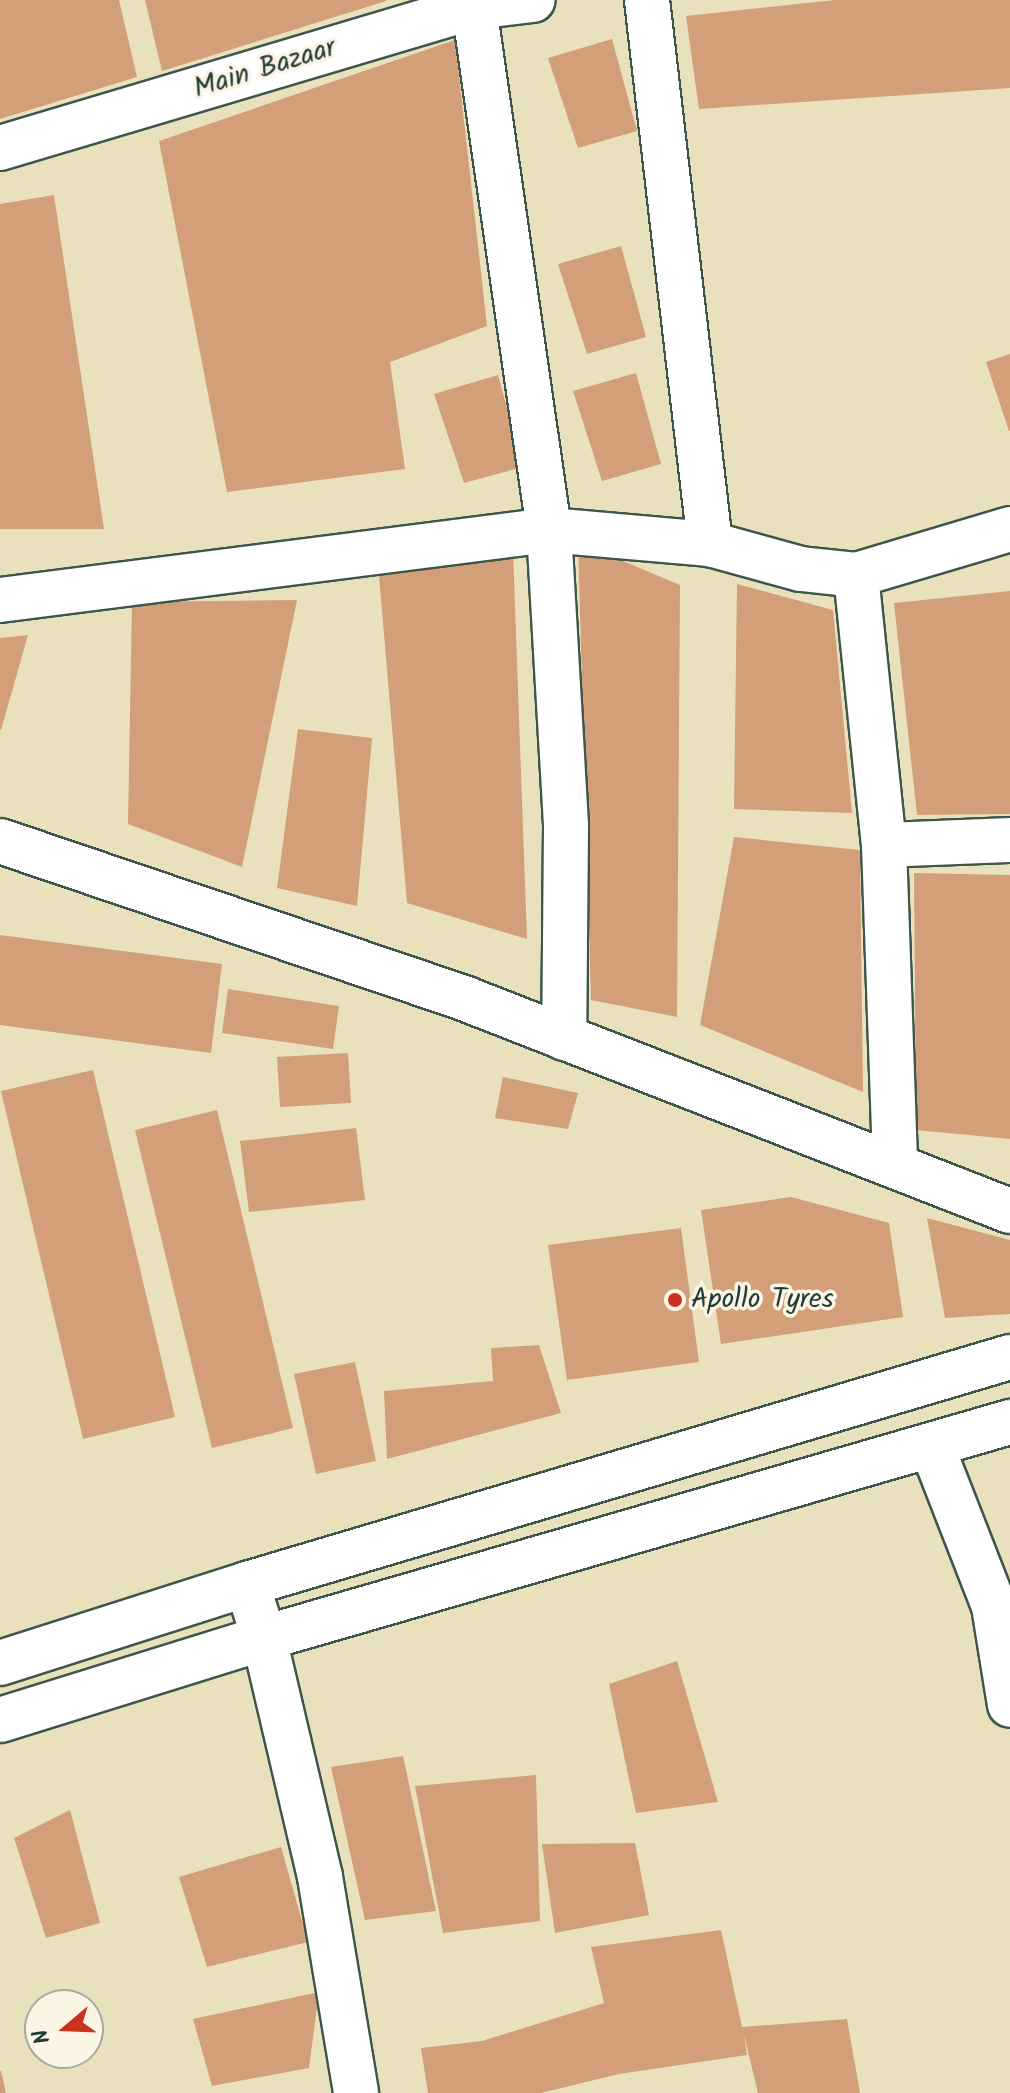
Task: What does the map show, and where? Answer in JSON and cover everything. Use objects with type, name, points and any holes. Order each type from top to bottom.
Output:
[{"type":"street","name":"Main Bazaar","points":[[0,148],[474,7],[533,0]]},
{"type":"street","points":[[647,0],[710,544]]},
{"type":"street","points":[[474,7],[549,530],[566,827],[564,1038]]},
{"type":"street","points":[[0,600],[549,530],[710,544],[801,569],[856,575],[1010,529]]},
{"type":"street","points":[[856,575],[884,845],[895,1166]]},
{"type":"street","points":[[884,845],[1010,840]]},
{"type":"street","points":[[0,841],[466,999],[1010,1211]]},
{"type":"street","points":[[0,1663],[247,1584],[1010,1357]]},
{"type":"street","points":[[0,1720],[264,1638],[1010,1422]]},
{"type":"street","points":[[932,1447],[994,1606],[1010,1705]]},
{"type":"street","points":[[247,1584],[264,1638],[320,1877],[356,2093]]},
{"type":"building","points":[[0,0],[119,0],[137,77],[0,119]]},
{"type":"building","points":[[145,0],[386,0],[386,1],[162,71]]},
{"type":"building","points":[[835,0],[1010,0],[1010,88],[699,109],[686,16]]},
{"type":"building","points":[[612,39],[637,131],[578,148],[548,58]]},
{"type":"building","points":[[455,40],[487,326],[390,362],[405,469],[227,492],[159,141]]},
{"type":"building","points":[[54,195],[104,529],[0,529],[0,204]]},
{"type":"building","points":[[621,246],[646,337],[587,354],[558,264]]},
{"type":"building","points":[[1010,354],[1010,431],[1009,431],[986,362]]},
{"type":"building","points":[[636,373],[661,464],[602,481],[573,391]]},
{"type":"building","points":[[498,375],[523,467],[464,483],[434,394]]},
{"type":"building","points":[[578,542],[680,585],[677,1017],[591,1000]]},
{"type":"building","points":[[513,551],[527,939],[407,903],[378,564]]},
{"type":"building","points":[[737,584],[833,610],[852,813],[734,809]]},
{"type":"building","points":[[1010,591],[1010,814],[917,815],[894,603]]},
{"type":"building","points":[[297,600],[242,867],[128,824],[132,602]]},
{"type":"building","points":[[28,635],[1,730],[0,730],[0,638]]},
{"type":"building","points":[[298,729],[372,738],[357,906],[277,888]]},
{"type":"building","points":[[734,837],[860,850],[863,1092],[700,1025]]},
{"type":"building","points":[[914,873],[1010,875],[1010,1139],[916,1130]]},
{"type":"building","points":[[0,935],[222,964],[211,1053],[0,1025]]},
{"type":"building","points":[[228,989],[339,1006],[333,1049],[222,1033]]},
{"type":"building","points":[[348,1053],[351,1103],[280,1107],[277,1057]]},
{"type":"building","points":[[93,1070],[175,1417],[83,1439],[1,1091]]},
{"type":"building","points":[[503,1077],[578,1093],[568,1129],[495,1118]]},
{"type":"building","points":[[217,1110],[293,1428],[212,1448],[135,1130]]},
{"type":"building","points":[[356,1128],[365,1200],[249,1212],[240,1141]]},
{"type":"building","points":[[791,1197],[889,1223],[903,1317],[721,1344],[701,1210]]},
{"type":"building","points":[[927,1218],[1010,1240],[1010,1314],[945,1318]]},
{"type":"building","points":[[681,1228],[699,1362],[567,1380],[548,1245]]},
{"type":"building","points":[[539,1345],[561,1413],[387,1459],[384,1391],[493,1381],[491,1348]]},
{"type":"building","points":[[355,1362],[376,1461],[316,1474],[294,1374]]},
{"type":"building","points":[[677,1661],[718,1802],[636,1813],[609,1684]]},
{"type":"building","points":[[403,1756],[436,1911],[365,1920],[331,1767]]},
{"type":"building","points":[[536,1775],[540,1921],[443,1933],[415,1786]]},
{"type":"building","points":[[70,1810],[100,1923],[46,1938],[14,1838]]},
{"type":"building","points":[[635,1843],[649,1915],[555,1933],[542,1844]]},
{"type":"building","points":[[281,1847],[308,1942],[207,1967],[179,1877]]},
{"type":"building","points":[[721,1930],[742,2027],[847,2019],[860,2093],[758,2093],[744,2035],[747,2055],[619,2074],[541,2093],[428,2093],[421,2048],[482,2041],[604,2003],[591,1947]]},
{"type":"building","points":[[319,1992],[309,2068],[212,2086],[193,2019]]},
{"type":"building","points":[[1,2071],[6,2093],[0,2093]]},
{"type":"place","name":"Apollo Tyres","points":[[675,1300]]}]
